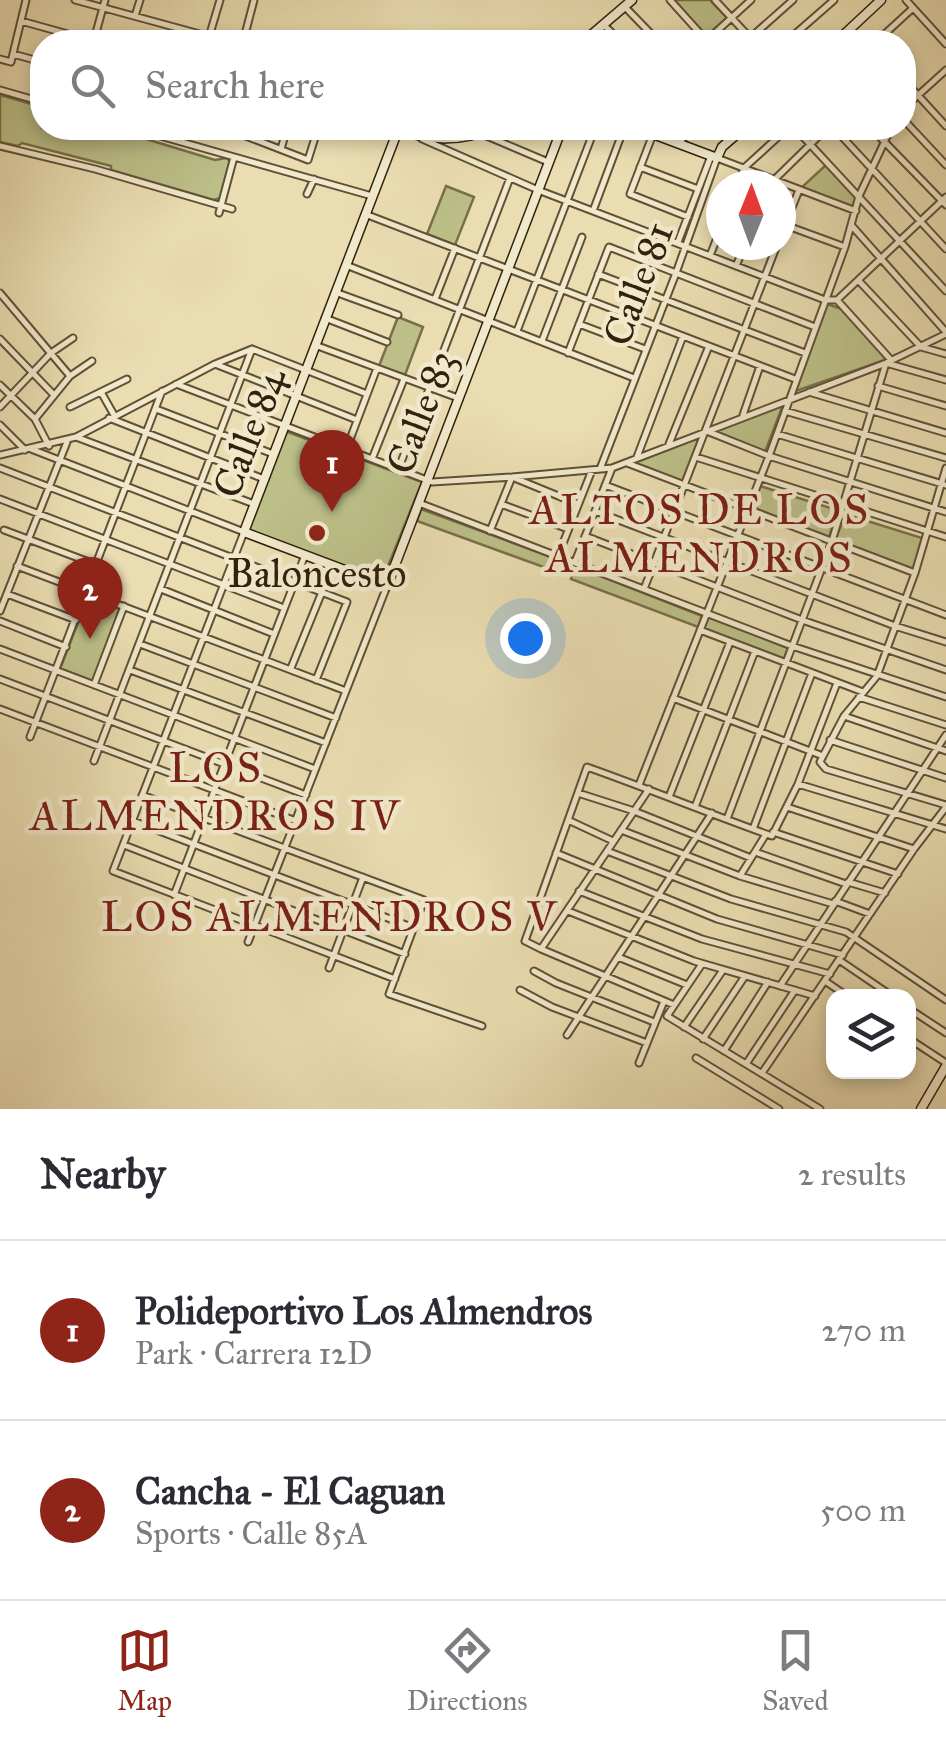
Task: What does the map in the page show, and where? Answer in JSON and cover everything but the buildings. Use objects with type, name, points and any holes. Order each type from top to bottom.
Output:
[{"type":"street","points":[[12,58],[26,0]]},
{"type":"street","points":[[75,0],[104,4],[184,30]]},
{"type":"street","points":[[135,16],[140,0]]},
{"type":"street","points":[[211,30],[220,0]]},
{"type":"street","points":[[246,30],[254,0]]},
{"type":"street","points":[[670,0],[699,30]]},
{"type":"street","points":[[715,0],[743,30]]},
{"type":"street","points":[[720,30],[751,0]]},
{"type":"street","points":[[762,30],[792,0]]},
{"type":"street","points":[[849,30],[881,0]]},
{"type":"street","points":[[906,0],[946,44]]},
{"type":"street","points":[[799,30],[831,1]]},
{"type":"street","points":[[597,30],[628,3],[650,30]]},
{"type":"street","points":[[96,30],[104,4]]},
{"type":"street","points":[[889,30],[913,8]]},
{"type":"street","points":[[21,21],[52,30]]},
{"type":"street","points":[[603,24],[609,30]]},
{"type":"street","points":[[0,59],[30,60]]},
{"type":"street","points":[[946,70],[917,95],[946,126]]},
{"type":"street","points":[[0,90],[30,99]]},
{"type":"street","points":[[916,133],[946,165]]},
{"type":"street","points":[[174,140],[372,196]]},
{"type":"street","points":[[257,140],[308,160],[314,140]]},
{"type":"street","points":[[281,149],[284,140]]},
{"type":"street","name":"Calle 84","points":[[174,895],[114,870],[392,140]]},
{"type":"street","points":[[424,140],[538,190],[706,254]]},
{"type":"street","points":[[495,140],[548,162]]},
{"type":"street","name":"Calle 83","points":[[248,942],[557,140]]},
{"type":"street","points":[[516,331],[590,140]]},
{"type":"street","points":[[593,211],[620,140]]},
{"type":"street","points":[[650,140],[630,194],[688,217]]},
{"type":"street","points":[[672,140],[748,170]]},
{"type":"street","points":[[678,143],[681,140]]},
{"type":"street","name":"Calle 81","points":[[678,243],[714,157],[730,140]]},
{"type":"street","points":[[744,168],[778,140]]},
{"type":"street","points":[[806,140],[946,290]]},
{"type":"street","points":[[783,170],[815,140]]},
{"type":"street","points":[[844,140],[946,249]]},
{"type":"street","points":[[639,785],[769,456],[795,379],[826,300],[845,247],[859,196],[884,141],[945,201],[837,300],[826,300],[720,260]]},
{"type":"street","points":[[0,146],[220,209],[232,209]]},
{"type":"street","points":[[220,209],[234,157]]},
{"type":"street","name":"Calle 81","points":[[600,469],[686,246],[714,157]]},
{"type":"street","points":[[640,167],[699,189]]},
{"type":"street","points":[[398,470],[510,178]]},
{"type":"street","points":[[307,194],[314,179]]},
{"type":"street","points":[[796,189],[856,211]]},
{"type":"street","points":[[796,197],[799,190]]},
{"type":"street","points":[[365,214],[795,379]]},
{"type":"street","points":[[176,384],[427,480],[612,468],[888,362],[946,333],[852,226]]},
{"type":"street","points":[[796,228],[845,247]]},
{"type":"street","points":[[542,341],[582,237]]},
{"type":"street","points":[[568,353],[609,247],[815,327]]},
{"type":"street","points":[[435,300],[456,248]]},
{"type":"street","points":[[736,266],[739,260]]},
{"type":"street","points":[[644,589],[771,260]]},
{"type":"street","points":[[346,265],[634,378]]},
{"type":"street","points":[[598,274],[805,353]]},
{"type":"street","points":[[858,280],[921,347],[946,354]]},
{"type":"street","points":[[335,292],[398,315]]},
{"type":"street","points":[[0,293],[70,376]]},
{"type":"street","points":[[837,300],[888,362],[946,380]]},
{"type":"street","points":[[324,318],[387,342]]},
{"type":"street","points":[[579,324],[646,349]]},
{"type":"street","points":[[637,457],[684,336]]},
{"type":"street","points":[[0,407],[51,353],[73,338]]},
{"type":"street","points":[[0,339],[54,395]]},
{"type":"street","points":[[314,344],[458,398]]},
{"type":"street","points":[[670,444],[709,346]]},
{"type":"street","points":[[0,455],[72,438],[252,349],[367,394]]},
{"type":"street","points":[[94,761],[252,349]]},
{"type":"street","points":[[35,419],[70,376],[92,361]]},
{"type":"street","points":[[727,819],[832,542],[888,362]]},
{"type":"street","points":[[215,364],[357,420]]},
{"type":"street","points":[[742,416],[760,366]]},
{"type":"street","points":[[346,450],[377,368]]},
{"type":"street","points":[[372,460],[404,378]]},
{"type":"street","points":[[70,407],[127,379]]},
{"type":"street","points":[[0,384],[35,419],[48,446]]},
{"type":"street","points":[[878,386],[946,406]]},
{"type":"street","points":[[100,391],[112,416],[147,434],[264,479]]},
{"type":"street","points":[[30,736],[162,391]]},
{"type":"street","points":[[806,392],[946,433]]},
{"type":"street","points":[[156,409],[274,454]]},
{"type":"street","points":[[784,411],[946,458]]},
{"type":"street","points":[[0,425],[28,450],[387,586]]},
{"type":"street","points":[[706,430],[848,483],[946,512]]},
{"type":"street","points":[[777,434],[944,484]]},
{"type":"street","points":[[0,611],[58,460],[72,438]]},
{"type":"street","points":[[72,438],[254,504]]},
{"type":"street","points":[[696,457],[946,538]]},
{"type":"street","points":[[624,462],[915,573]]},
{"type":"street","points":[[0,468],[347,602],[316,680]]},
{"type":"street","points":[[575,562],[612,468]]},
{"type":"street","points":[[762,1074],[946,806],[826,768],[820,762],[844,716],[877,676],[915,573],[946,468]]},
{"type":"street","points":[[558,556],[592,470]]},
{"type":"street","points":[[512,477],[578,504]]},
{"type":"street","points":[[490,531],[512,477]]},
{"type":"street","points":[[605,484],[946,615]]},
{"type":"street","points":[[0,499],[284,608]]},
{"type":"street","points":[[419,503],[792,646],[946,698]]},
{"type":"street","points":[[501,504],[568,529]]},
{"type":"street","points":[[595,511],[946,642]]},
{"type":"street","points":[[4,530],[97,565]]},
{"type":"street","points":[[585,536],[802,620],[946,670]]},
{"type":"street","points":[[305,555],[174,895],[395,980]]},
{"type":"street","points":[[17,566],[346,691]]},
{"type":"street","points":[[161,589],[274,634]]},
{"type":"street","points":[[291,669],[322,592]]},
{"type":"street","points":[[7,594],[76,620]]},
{"type":"street","points":[[94,685],[124,606]]},
{"type":"street","points":[[0,621],[66,647]]},
{"type":"street","points":[[700,630],[946,725]]},
{"type":"street","points":[[669,796],[730,642]]},
{"type":"street","points":[[140,644],[336,718]]},
{"type":"street","points":[[0,649],[316,769]]},
{"type":"street","points":[[695,806],[755,651]]},
{"type":"street","points":[[130,670],[326,743]]},
{"type":"street","points":[[753,829],[812,673]]},
{"type":"street","points":[[0,679],[306,795]]},
{"type":"street","points":[[740,876],[787,807],[837,683]]},
{"type":"street","points":[[673,698],[823,756]]},
{"type":"street","points":[[0,709],[296,821]]},
{"type":"street","points":[[844,716],[946,751]]},
{"type":"street","points":[[780,986],[946,735]]},
{"type":"street","points":[[830,740],[946,778]]},
{"type":"street","points":[[674,1006],[525,941],[587,767],[753,829],[898,874]]},
{"type":"street","points":[[798,784],[946,829]]},
{"type":"street","points":[[540,948],[648,789]]},
{"type":"street","points":[[578,793],[753,855],[885,894]]},
{"type":"street","points":[[142,795],[424,900],[389,994],[482,1026]]},
{"type":"street","points":[[787,807],[914,849]]},
{"type":"street","points":[[567,1035],[712,813]]},
{"type":"street","points":[[133,820],[414,928]]},
{"type":"street","points":[[568,820],[613,841]]},
{"type":"street","points":[[621,830],[740,876],[870,914]]},
{"type":"street","points":[[124,844],[405,954]]},
{"type":"street","points":[[606,851],[731,899],[820,924],[854,938],[946,1000]]},
{"type":"street","points":[[556,853],[658,896],[841,958],[883,989]]},
{"type":"street","points":[[329,968],[363,877]]},
{"type":"street","points":[[579,891],[702,938],[830,974]]},
{"type":"street","points":[[566,910],[702,964],[815,996]]},
{"type":"street","points":[[618,957],[688,985]]},
{"type":"street","points":[[702,964],[667,1016],[820,1109]]},
{"type":"street","points":[[684,1028],[723,970]]},
{"type":"street","points":[[534,971],[654,1022]]},
{"type":"street","points":[[703,1039],[745,976]]},
{"type":"street","points":[[825,981],[837,989]]},
{"type":"street","points":[[724,1051],[768,982]]},
{"type":"street","points":[[520,990],[578,1018],[647,1043]]},
{"type":"street","points":[[746,1064],[795,990]]},
{"type":"street","points":[[639,1062],[664,1001]]},
{"type":"street","points":[[916,1013],[946,1033]]},
{"type":"street","points":[[916,1044],[946,1065],[921,1109]]},
{"type":"street","points":[[696,1058],[779,1109]]},
{"type":"green space","points":[[672,0],[710,0],[727,18],[713,30],[699,30]]},
{"type":"green space","points":[[0,95],[30,104],[30,140],[149,140],[230,161],[220,198],[214,200],[111,170],[111,166],[22,143],[18,146],[0,142]]},
{"type":"green space","points":[[826,165],[856,195],[854,208],[801,188]]},
{"type":"green space","points":[[446,186],[474,197],[455,245],[427,234]]},
{"type":"green space","points":[[827,304],[842,309],[888,359],[793,392]]},
{"type":"green space","points":[[398,317],[423,327],[405,375],[379,366]]},
{"type":"green space","points":[[783,405],[765,452],[713,431]]},
{"type":"green space","points":[[285,431],[422,482],[382,581],[247,529]]},
{"type":"green space","points":[[700,436],[682,482],[633,463]]},
{"type":"green space","points":[[760,486],[837,510],[829,538],[752,507]]},
{"type":"green space","points":[[421,509],[554,558],[549,569],[417,521]]},
{"type":"green space","points":[[845,514],[922,538],[913,569],[835,541]]},
{"type":"green space","points":[[575,566],[702,616],[698,627],[571,579]]},
{"type":"green space","points":[[88,597],[105,607],[108,604],[120,609],[93,681],[60,669]]},
{"type":"green space","points":[[708,617],[788,648],[784,659],[703,629]]},
{"type":"place","name":"Polideportivo Los Almendros","points":[[332,512]]},
{"type":"place","name":"Baloncesto","points":[[317,533]]},
{"type":"place","name":"Cancha - El Caguan","points":[[90,639]]},
{"type":"district","name":"ALTOS DE LOS ALMENDROS","points":[[700,534]]},
{"type":"district","name":"LOS ALMENDROS IV","points":[[216,792]]},
{"type":"district","name":"LOS ALMENDROS V","points":[[330,917]]}]
